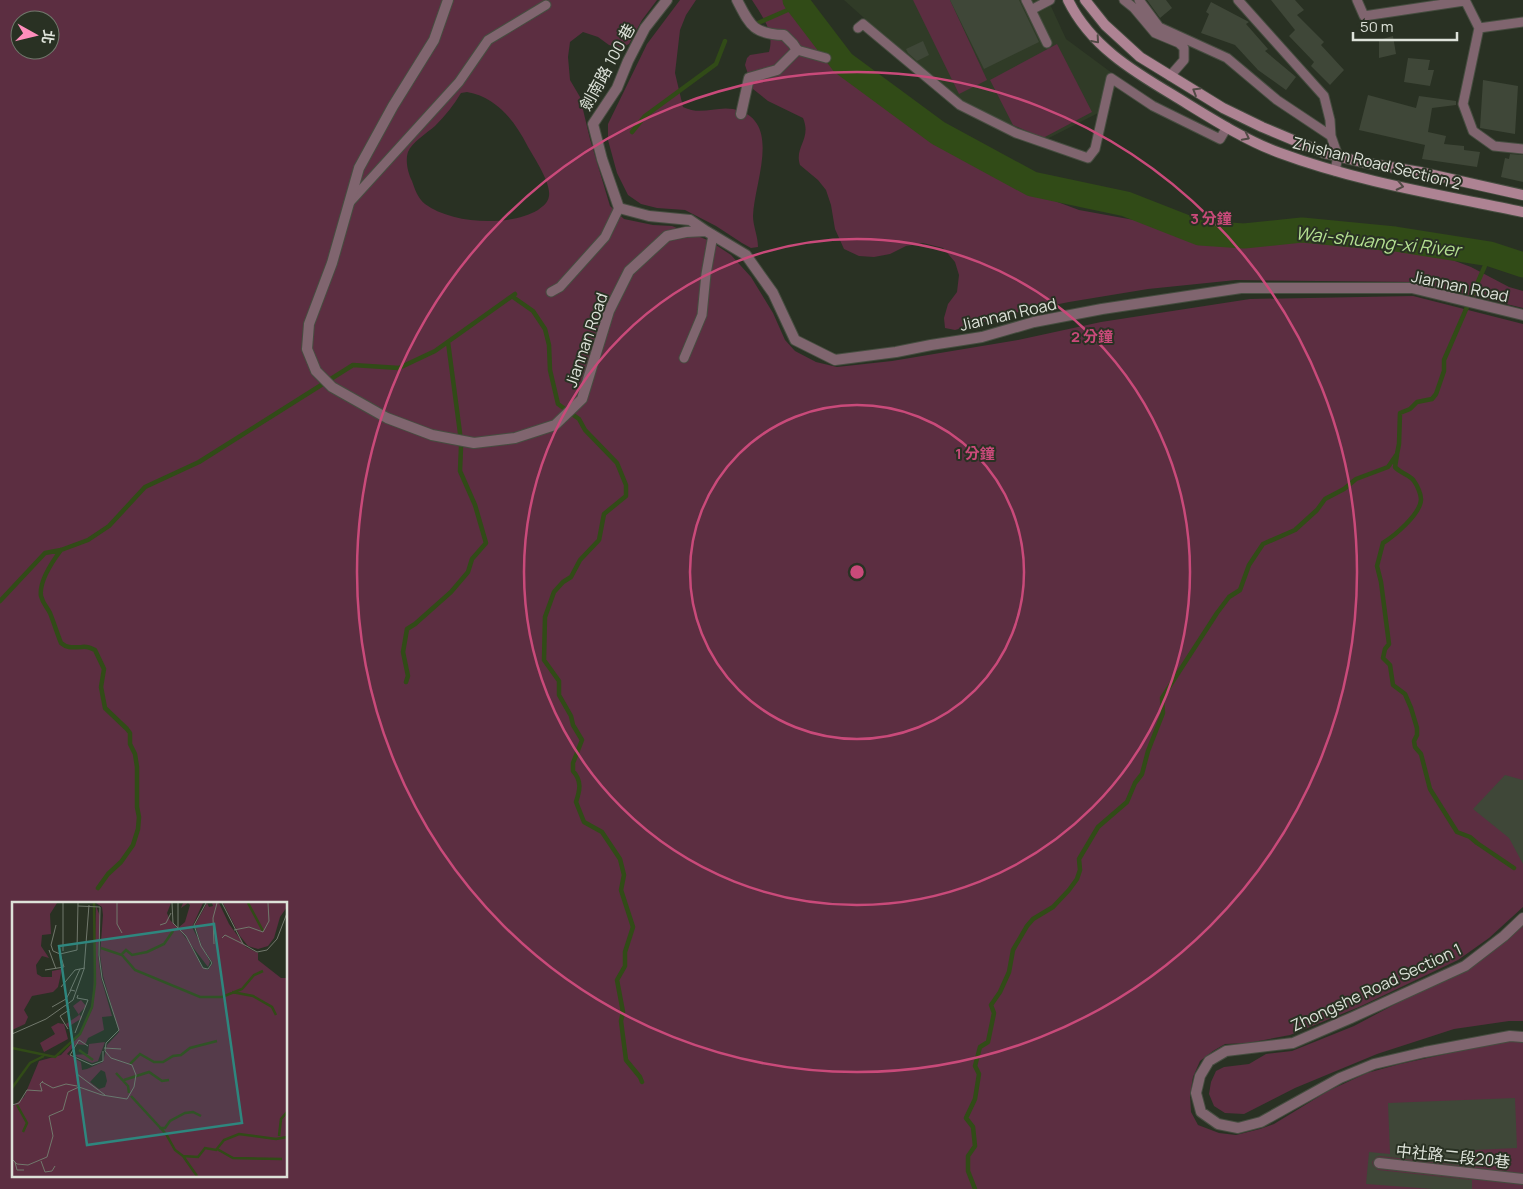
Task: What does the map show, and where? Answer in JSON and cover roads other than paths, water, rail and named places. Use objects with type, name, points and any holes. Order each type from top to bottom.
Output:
[{"type":"street","name":"劍南路 100 巷","points":[[619,208],[602,159],[593,124],[617,88],[645,28],[667,0]]},
{"type":"street","points":[[737,0],[749,24],[768,34],[784,35],[794,44],[797,50],[777,70],[749,78],[741,114]]},
{"type":"street","name":"Zhishan Road Section 2","points":[[1068,0],[1077,18],[1102,47],[1142,77],[1227,127],[1278,153],[1335,171],[1376,181],[1523,212]]},
{"type":"street","name":"Zhishan Road Section 2","points":[[1085,0],[1104,25],[1140,58],[1223,108],[1262,127],[1338,156],[1523,195]]},
{"type":"street","name":"Jiannan Road","points":[[449,1],[434,40],[393,106],[359,168],[332,263],[309,324],[307,349],[316,371],[332,387],[387,418],[432,434],[474,443],[515,438],[555,425],[582,399],[609,311],[630,271],[667,236],[686,232],[709,233],[746,255],[773,293],[795,340],[835,360],[896,352],[982,337],[1034,322],[1102,309],[1241,288],[1412,288],[1523,315]]},
{"type":"street","points":[[619,208],[649,216],[690,220],[709,233]]},
{"type":"street","name":"Zhongshe Road Section 1","points":[[1523,918],[1504,936],[1465,966],[1351,1018],[1293,1043],[1226,1051],[1209,1060],[1200,1076],[1196,1093],[1201,1112],[1218,1124],[1238,1128],[1261,1122],[1340,1078],[1374,1064],[1510,1036],[1523,1037]]},
{"type":"street","name":"中社路二段20巷","points":[[1379,1163],[1523,1179]]},
{"type":"lane","points":[[1026,0],[1046,44]]},
{"type":"lane","points":[[1031,10],[1050,0]]},
{"type":"lane","points":[[1124,0],[1134,8],[1155,33],[1179,43],[1184,48],[1184,60],[1170,76]]},
{"type":"lane","points":[[1139,0],[1159,27],[1227,58],[1277,100],[1331,136]]},
{"type":"lane","points":[[1238,0],[1324,96],[1330,120],[1331,136],[1338,156],[1335,171]]},
{"type":"lane","points":[[1357,0],[1364,16],[1464,1],[1479,28],[1464,104],[1472,131],[1494,146],[1523,149]]},
{"type":"lane","points":[[349,203],[459,82],[488,40],[546,5]]},
{"type":"lane","points":[[1479,28],[1523,22]]},
{"type":"lane","points":[[858,28],[862,24],[960,106],[1016,133],[1088,158],[1095,149],[1112,78],[1154,106],[1220,139],[1227,127]]},
{"type":"lane","points":[[797,50],[826,58]]},
{"type":"lane","points":[[551,292],[560,287],[605,237],[619,208]]},
{"type":"lane","points":[[684,358],[702,315],[709,233]]},
{"type":"waterway","name":"Wai-shuang-xi River","points":[[795,0],[843,63],[938,133],[1032,184],[1126,204],[1200,233],[1244,236],[1302,230],[1395,239],[1490,254],[1523,265]]},
{"type":"waterway","points":[[758,23],[799,5]]},
{"type":"waterway","points":[[632,132],[645,116],[716,64],[725,41]]},
{"type":"waterway","points":[[975,1189],[968,1171],[968,1156],[975,1146],[973,1127],[966,1118],[975,1099],[979,1074],[975,1066],[980,1047],[988,1042],[994,1013],[991,1005],[1000,992],[1009,972],[1013,950],[1033,919],[1053,907],[1069,890],[1077,879],[1080,870],[1079,859],[1098,827],[1127,802],[1135,783],[1142,774],[1148,751],[1163,713],[1162,698],[1217,613],[1229,597],[1240,590],[1249,565],[1263,544],[1295,530],[1317,510],[1325,499],[1344,489],[1356,479],[1388,467],[1397,454],[1400,413],[1410,409],[1417,402],[1432,399],[1436,394],[1444,371],[1444,360],[1490,254]]},
{"type":"waterway","points":[[0,601],[45,553],[61,550],[88,540],[109,526],[145,487],[199,462],[353,365],[399,368],[435,351],[515,294]]},
{"type":"waterway","points":[[513,297],[533,311],[545,329],[549,345],[550,370],[558,404],[579,419],[585,430],[617,463],[626,485],[626,496],[604,514],[599,540],[580,560],[571,577],[563,582],[554,592],[545,617],[544,660],[559,681],[559,695],[582,740],[573,763],[573,771],[578,778],[579,786],[576,802],[584,822],[602,832],[620,859],[624,875],[621,890],[633,927],[625,952],[625,966],[617,980],[623,1012],[621,1021],[626,1060],[642,1082]]},
{"type":"waterway","points":[[406,682],[408,676],[403,652],[407,629],[451,592],[468,572],[472,559],[486,543],[475,505],[460,471],[460,433],[448,342]]},
{"type":"waterway","points":[[1397,455],[1395,467],[1414,481],[1421,499],[1420,505],[1412,518],[1383,543],[1377,566],[1381,582],[1389,644],[1385,649],[1383,658],[1390,665],[1393,685],[1405,694],[1411,708],[1417,728],[1417,735],[1414,741],[1415,747],[1421,754],[1430,789],[1457,832],[1470,837],[1514,868]]},
{"type":"waterway","points":[[61,550],[44,578],[41,590],[42,599],[50,613],[61,643],[69,647],[86,647],[95,650],[104,669],[101,687],[105,708],[130,733],[130,744],[135,754],[137,767],[137,807],[139,817],[138,829],[133,845],[98,888]]}]
